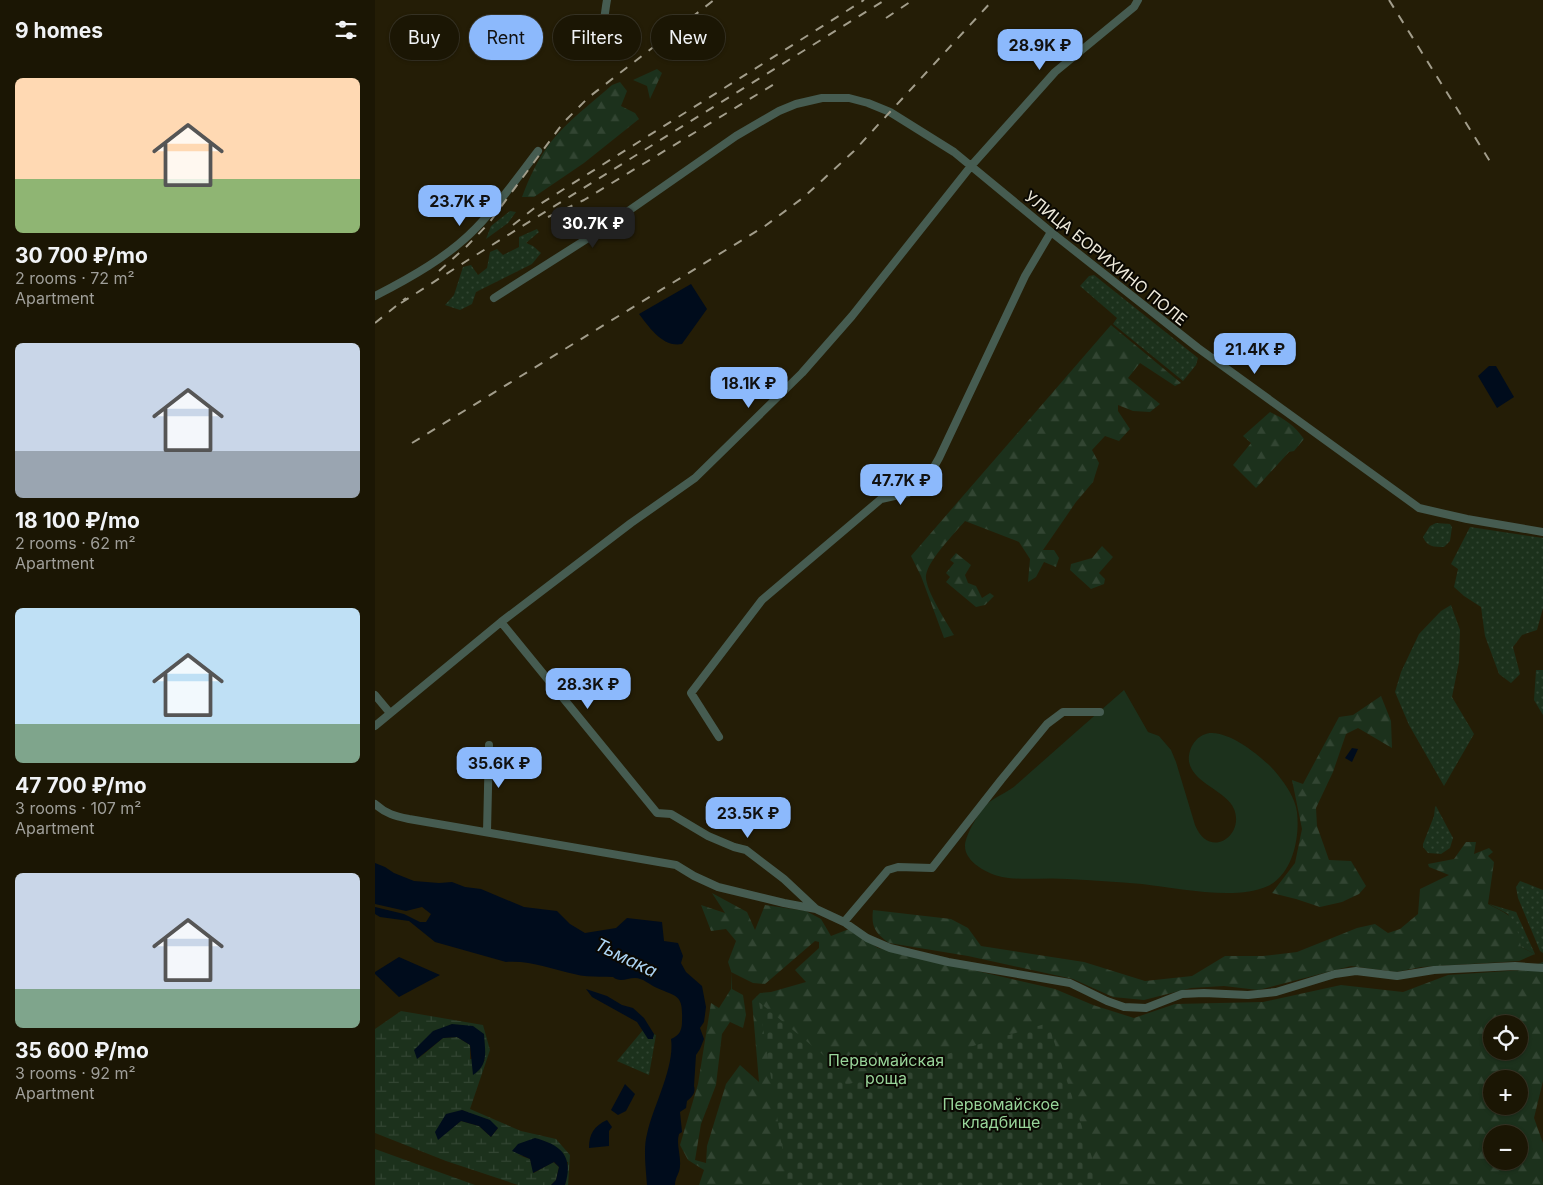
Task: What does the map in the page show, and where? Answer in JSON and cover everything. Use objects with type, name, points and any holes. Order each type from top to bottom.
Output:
[{"type":"street","points":[[605,15],[607,0]]},
{"type":"street","points":[[375,726],[501,622],[695,478],[802,373],[852,316],[971,166],[1055,72],[1134,7],[1138,0]]},
{"type":"street","name":"УЛИЦА БОРИХИНО ПОЛЕ","points":[[494,298],[567,253],[678,178],[736,136],[779,111],[796,104],[831,97],[849,98],[879,107],[925,132],[955,152],[1051,232],[1198,348],[1419,508],[1467,519],[1543,532]]},
{"type":"street","points":[[375,296],[409,279],[457,246],[476,228],[539,151]]},
{"type":"street","points":[[719,737],[691,693],[762,600],[881,499],[908,493],[927,479],[939,458],[1025,276],[1051,232]]},
{"type":"street","points":[[501,622],[657,813],[671,814],[708,836],[746,850],[784,879],[816,909]]},
{"type":"street","points":[[375,695],[390,713]]},
{"type":"street","points":[[844,922],[888,870],[898,867],[932,868],[1047,724],[1063,712],[1100,712]]},
{"type":"street","points":[[487,832],[489,745]]},
{"type":"street","points":[[375,804],[391,816],[676,865],[718,887],[784,904],[816,909],[844,922],[867,938],[890,948],[948,962],[1070,983],[1107,1002],[1124,1007],[1146,1008],[1182,994],[1248,995],[1276,992],[1335,974],[1356,970],[1397,976],[1442,969],[1515,966],[1543,968]]},
{"type":"green space","points":[[657,69],[662,73],[650,99],[647,86],[633,80]]},
{"type":"green space","points":[[620,82],[627,91],[621,106],[635,113],[639,119],[584,163],[534,197],[522,197],[538,162],[557,135],[612,85]]},
{"type":"green space","points":[[510,211],[516,212],[508,223],[486,239],[491,226]]},
{"type":"green space","points":[[537,229],[539,232],[526,243],[541,253],[532,264],[476,292],[472,304],[460,310],[445,305],[454,295],[463,267],[471,265],[478,275],[487,268],[490,252],[497,249],[503,255],[519,247],[519,237]]},
{"type":"green space","points":[[1094,275],[1198,358],[1196,365],[1183,381],[1113,324],[1117,318],[1080,286],[1089,276]]},
{"type":"green space","points":[[1111,325],[1181,383],[1175,386],[1140,363],[1128,378],[1160,404],[1150,412],[1133,411],[1118,405],[1118,411],[1130,429],[1119,441],[1105,436],[1092,450],[1099,463],[1093,482],[1076,502],[1043,550],[1054,550],[1059,558],[1056,567],[1044,562],[1036,577],[1028,582],[1030,559],[1019,542],[965,521],[937,554],[926,575],[926,581],[932,597],[954,635],[944,638],[921,576],[911,556]]},
{"type":"green space","points":[[1270,412],[1289,423],[1304,439],[1294,451],[1289,452],[1256,488],[1233,465],[1251,443],[1243,436]]},
{"type":"green space","points":[[1436,523],[1450,524],[1452,527],[1450,541],[1444,547],[1431,546],[1423,537],[1430,526]]},
{"type":"green space","points":[[1470,527],[1543,538],[1543,608],[1537,630],[1522,635],[1513,647],[1520,674],[1511,683],[1499,674],[1485,636],[1481,607],[1454,587],[1458,569],[1451,564]]},
{"type":"green space","points":[[1102,546],[1113,557],[1099,573],[1105,579],[1104,584],[1091,589],[1070,570],[1071,564],[1092,558]]},
{"type":"green space","points":[[956,553],[971,565],[965,575],[968,583],[976,586],[982,598],[990,593],[994,596],[985,605],[976,607],[946,582],[950,577],[946,573],[954,563],[950,560]]},
{"type":"green space","points":[[1451,605],[1460,630],[1459,662],[1452,697],[1474,734],[1444,786],[1409,725],[1395,692],[1401,672],[1419,634],[1441,611]]},
{"type":"green space","points":[[1536,670],[1543,670],[1543,715],[1534,700]]},
{"type":"green space","points":[[1124,690],[1148,732],[1159,736],[1171,750],[1195,825],[1201,835],[1209,841],[1224,840],[1235,828],[1236,819],[1234,809],[1229,802],[1197,776],[1191,768],[1189,759],[1191,748],[1197,739],[1211,733],[1221,734],[1254,752],[1278,775],[1292,797],[1298,822],[1293,854],[1289,864],[1277,880],[1268,886],[1255,890],[1240,893],[1223,893],[1105,881],[1010,878],[984,870],[968,857],[965,845],[970,829],[987,804],[1015,786]]},
{"type":"green space","points":[[1381,696],[1391,721],[1392,748],[1358,728],[1346,734],[1333,772],[1316,808],[1317,826],[1329,860],[1351,861],[1366,886],[1359,894],[1342,902],[1320,907],[1272,893],[1295,863],[1302,829],[1292,780],[1303,784],[1339,717],[1353,715]]},
{"type":"green space","points":[[1436,806],[1453,838],[1450,848],[1441,854],[1428,853],[1423,847]]},
{"type":"green space","points":[[1466,842],[1476,842],[1474,854],[1489,848],[1493,852],[1488,856],[1494,862],[1488,904],[1504,912],[1512,919],[1517,929],[1521,947],[1535,954],[1519,961],[1421,967],[1396,972],[1351,966],[1258,990],[1224,986],[1191,988],[1144,1000],[1113,997],[1073,979],[968,956],[889,943],[877,933],[873,925],[873,910],[951,919],[968,928],[981,946],[1084,962],[1145,981],[1192,976],[1225,956],[1263,956],[1297,952],[1357,928],[1375,924],[1388,933],[1400,929],[1418,914],[1420,889],[1449,875],[1429,867],[1428,864],[1454,859]]},
{"type":"green space","points":[[1520,881],[1543,890],[1543,953],[1540,951],[1518,898],[1516,887]]},
{"type":"green space","name":"Первомайская роща","points":[[712,893],[747,912],[755,930],[765,905],[806,911],[821,919],[831,936],[849,929],[878,948],[1055,989],[1093,1005],[1134,1018],[1175,1004],[1263,1002],[1341,985],[1403,992],[1448,975],[1523,970],[1543,962],[1543,1081],[1534,1118],[1543,1143],[1543,1185],[699,1185],[704,1170],[688,1160],[680,1145],[698,1084],[711,1003],[719,1008],[731,989],[731,972],[731,971],[728,962],[736,941],[726,929],[711,931],[701,905],[725,913]],"holes":[[[815,941],[819,942],[819,948],[795,970],[806,982],[771,992],[760,993],[752,1001],[759,1082],[740,1065],[726,1084],[707,1146],[706,1163],[695,1160],[701,1124],[716,1085],[722,1034],[730,1022],[743,1028],[746,1015],[743,995],[732,989],[731,972],[753,983],[765,984]]]},
{"type":"green space","points":[[1489,904],[1516,912],[1535,954],[1521,947],[1508,914]]},
{"type":"green space","name":"Первомайское кладбище","points":[[759,1002],[839,1068],[846,1085],[1048,1023],[1101,1185],[788,1185]]},
{"type":"green space","points":[[401,1011],[483,1025],[490,1050],[470,1109],[521,1131],[556,1139],[570,1155],[568,1185],[565,1185],[568,1162],[518,1155],[530,1159],[534,1173],[553,1162],[559,1167],[556,1180],[551,1185],[518,1185],[446,1161],[375,1133],[375,1029]],"holes":[[[452,1024],[485,1061],[470,1059],[470,1045],[457,1037],[443,1038],[418,1059]],[[462,1110],[498,1128],[491,1137],[479,1126],[461,1121],[438,1139]]]},
{"type":"green space","points":[[643,1030],[656,1035],[649,1075],[617,1061]]},
{"type":"green space","points":[[375,1149],[475,1185],[375,1185]]},
{"type":"water","points":[[691,284],[707,309],[682,344],[669,343],[657,335],[639,314]]},
{"type":"water","points":[[1489,366],[1496,366],[1514,397],[1497,408],[1478,376]]},
{"type":"water","points":[[1352,748],[1358,749],[1352,762],[1345,758]]},
{"type":"water","name":"Тьмака","points":[[375,863],[414,881],[452,882],[465,887],[481,889],[524,907],[557,911],[570,924],[585,933],[616,928],[627,918],[662,922],[664,941],[678,943],[683,956],[681,963],[686,972],[702,986],[706,1007],[704,1022],[700,1028],[704,1039],[696,1055],[694,1093],[687,1101],[686,1108],[680,1112],[682,1132],[679,1134],[678,1146],[680,1166],[675,1185],[647,1185],[645,1152],[650,1123],[670,1062],[671,1039],[680,1032],[682,1027],[682,1012],[678,998],[638,978],[621,980],[613,977],[579,975],[532,964],[506,962],[435,942],[409,921],[380,917],[375,914],[375,907],[404,914],[420,922],[426,922],[431,914],[422,907],[406,911],[375,904]]},
{"type":"water","points":[[399,957],[440,975],[399,997],[375,972]]},
{"type":"water","points":[[586,989],[633,1008],[644,1018],[654,1034],[653,1039],[648,1039],[637,1022],[592,997]]},
{"type":"water","points":[[452,1024],[473,1026],[484,1034],[484,1062],[482,1067],[473,1075],[470,1045],[457,1037],[443,1038],[417,1059],[414,1050],[433,1031]]},
{"type":"water","points":[[625,1084],[635,1094],[626,1111],[618,1115],[611,1110]]},
{"type":"water","points":[[462,1110],[490,1120],[498,1128],[491,1137],[479,1126],[461,1121],[438,1140],[435,1132],[446,1114]]},
{"type":"water","points":[[607,1120],[612,1127],[609,1131],[609,1146],[589,1148],[593,1131]]},
{"type":"water","points":[[535,1138],[552,1144],[563,1153],[568,1166],[565,1185],[551,1185],[556,1180],[559,1167],[554,1162],[533,1173],[530,1159],[512,1151],[518,1144]]},
{"type":"railway","points":[[439,271],[489,223],[563,123],[589,97],[714,0]]},
{"type":"railway","points":[[513,225],[537,206],[864,0]]},
{"type":"railway","points":[[401,303],[885,0]]},
{"type":"railway","points":[[886,18],[913,0]]},
{"type":"railway","points":[[412,443],[765,226],[804,197],[854,151],[993,0]]},
{"type":"railway","points":[[1389,0],[1491,163]]},
{"type":"railway","points":[[548,217],[584,200],[776,83]]},
{"type":"railway","points":[[375,323],[406,298]]}]
